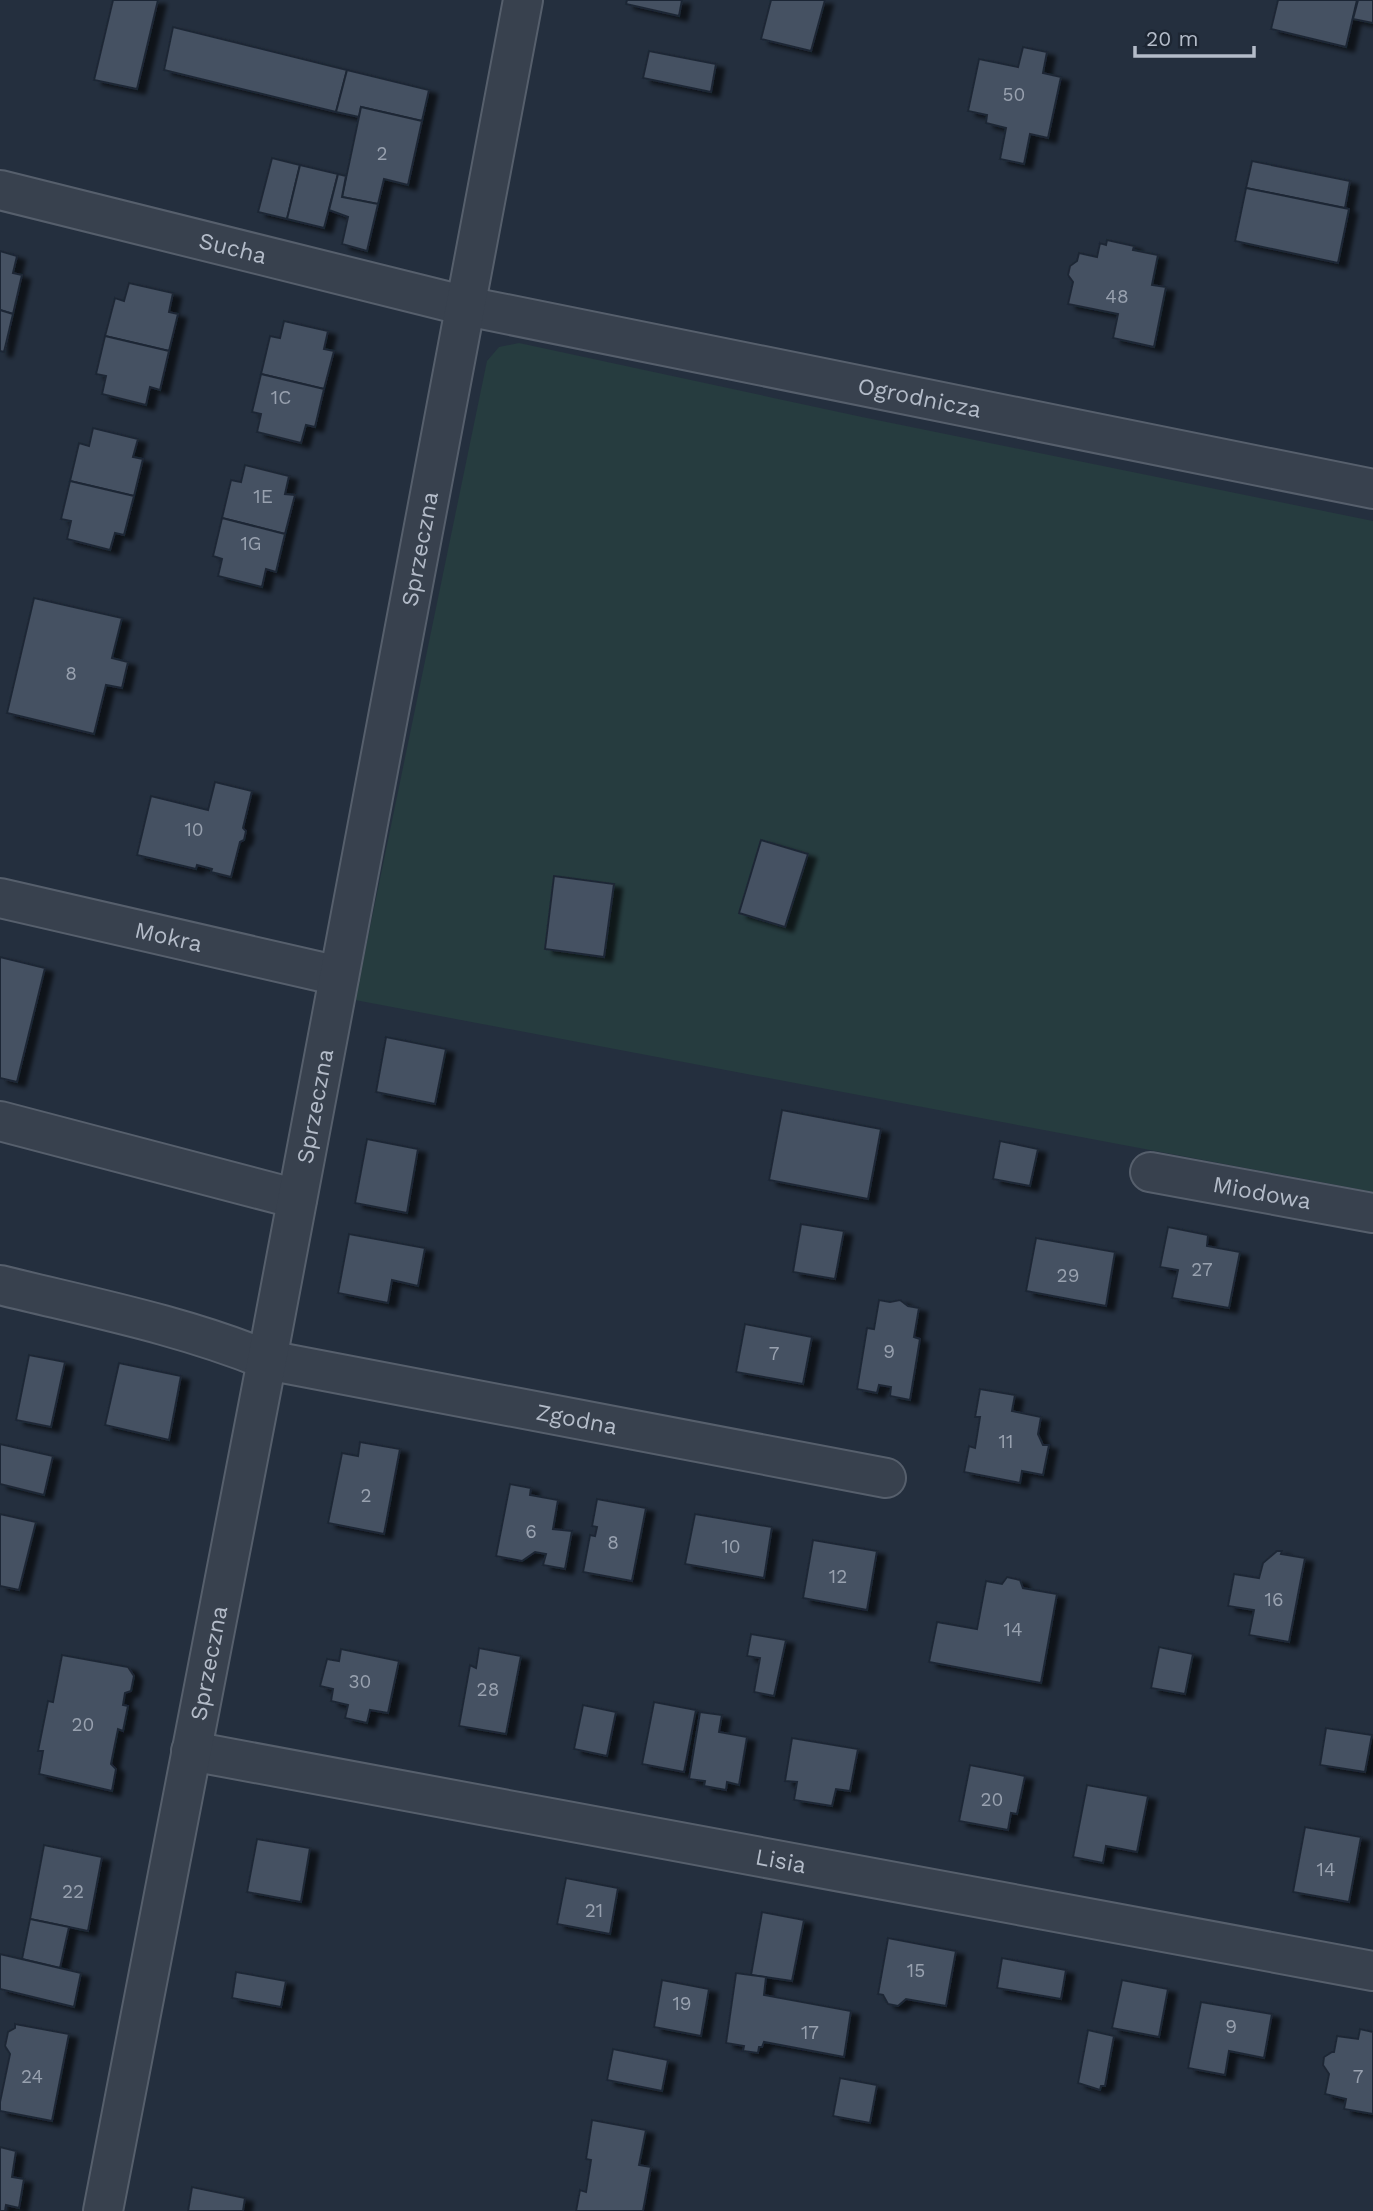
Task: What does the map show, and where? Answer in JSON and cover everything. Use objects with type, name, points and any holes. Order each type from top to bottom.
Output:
[{"type":"street","name":"Sprzeczna","points":[[103,2211],[267,1360],[523,0]]},
{"type":"street","name":"Sucha","points":[[0,191],[466,306]]},
{"type":"street","name":"Ogrodnicza","points":[[466,306],[1373,489]]},
{"type":"street","name":"Mokra","points":[[0,898],[339,976]]},
{"type":"street","points":[[0,1121],[297,1199]]},
{"type":"street","name":"Miodowa","points":[[1150,1172],[1373,1213]]},
{"type":"street","name":"Zgodna","points":[[0,1285],[173,1328],[267,1360],[886,1478]]},
{"type":"street","name":"Lisia","points":[[191,1751],[1373,1971]]},
{"type":"green space","points":[[519,343],[862,417],[1373,521],[1373,1192],[355,1000],[487,361],[499,347]]},
{"type":"building","points":[[113,0],[158,0],[137,89],[94,80]]},
{"type":"building","points":[[627,0],[682,0],[679,16],[626,4]]},
{"type":"building","points":[[771,0],[825,0],[811,51],[761,39]]},
{"type":"building","points":[[1278,0],[1357,0],[1346,47],[1271,29]]},
{"type":"building","points":[[1358,0],[1373,0],[1373,23],[1353,19]]},
{"type":"building","points":[[173,27],[347,70],[336,112],[164,70]]},
{"type":"building","points":[[1023,47],[1047,52],[1043,73],[1061,77],[1048,138],[1030,134],[1024,164],[1000,159],[1006,128],[986,123],[987,115],[968,111],[979,59],[1018,67]]},
{"type":"building","points":[[649,51],[716,64],[711,92],[643,78]]},
{"type":"building","points":[[347,70],[429,90],[422,121],[361,107],[359,117],[336,112]]},
{"type":"building","points":[[361,107],[422,121],[408,185],[384,179],[378,204],[342,197]]},
{"type":"building","points":[[272,158],[300,165],[287,219],[258,212]]},
{"type":"building","points":[[1252,161],[1350,181],[1345,208],[1246,188]]},
{"type":"building","points":[[300,165],[338,174],[324,228],[287,219]]},
{"type":"building","points":[[338,174],[346,176],[342,197],[378,204],[367,251],[342,244],[348,217],[329,210]]},
{"type":"building","points":[[1246,188],[1349,209],[1338,263],[1235,241]]},
{"type":"building","points":[[1107,240],[1134,246],[1133,250],[1158,255],[1152,285],[1166,287],[1154,347],[1113,338],[1118,314],[1068,304],[1073,282],[1068,275],[1070,266],[1077,261],[1079,253],[1097,257],[1100,243],[1106,245]]},
{"type":"building","points":[[0,251],[17,256],[13,273],[22,275],[13,314],[0,310]]},
{"type":"building","points":[[129,283],[173,293],[169,312],[178,314],[169,351],[105,336],[115,298],[124,301]]},
{"type":"building","points":[[0,310],[13,314],[4,352],[0,351]]},
{"type":"building","points":[[284,321],[328,331],[324,349],[334,351],[324,389],[261,374],[270,336],[280,338]]},
{"type":"building","points":[[105,336],[169,351],[160,390],[150,387],[146,405],[102,394],[106,376],[96,374]]},
{"type":"building","points":[[261,374],[324,389],[315,427],[306,425],[301,443],[257,432],[261,414],[252,412]]},
{"type":"building","points":[[93,428],[138,439],[133,457],[143,459],[134,496],[70,481],[79,443],[89,446]]},
{"type":"building","points":[[245,465],[289,476],[285,494],[295,495],[285,534],[222,518],[231,480],[241,482]]},
{"type":"building","points":[[70,481],[134,496],[124,535],[115,533],[110,550],[67,539],[71,521],[61,519]]},
{"type":"building","points":[[222,518],[285,534],[276,572],[266,569],[262,587],[218,576],[222,559],[213,556]]},
{"type":"building","points":[[34,598],[122,618],[112,658],[128,662],[122,688],[106,685],[94,734],[7,713]]},
{"type":"building","points":[[215,782],[252,791],[243,828],[246,831],[244,840],[240,842],[231,877],[197,865],[196,869],[137,855],[151,796],[208,810]]},
{"type":"building","points":[[761,840],[808,854],[785,927],[739,913]]},
{"type":"building","points":[[554,876],[614,884],[604,957],[545,949]]},
{"type":"building","points":[[0,957],[45,968],[17,1082],[0,1078]]},
{"type":"building","points":[[386,1037],[446,1049],[435,1104],[376,1092]]},
{"type":"building","points":[[782,1110],[881,1129],[868,1199],[769,1180]]},
{"type":"building","points":[[367,1139],[418,1149],[407,1213],[355,1203]]},
{"type":"building","points":[[1000,1141],[1038,1149],[1030,1186],[993,1179]]},
{"type":"building","points":[[801,1224],[844,1231],[835,1279],[793,1272]]},
{"type":"building","points":[[1168,1227],[1208,1235],[1207,1246],[1240,1252],[1229,1308],[1172,1298],[1178,1270],[1160,1267]]},
{"type":"building","points":[[349,1234],[425,1248],[418,1286],[392,1280],[388,1303],[338,1293]]},
{"type":"building","points":[[1036,1238],[1115,1252],[1106,1306],[1026,1291]]},
{"type":"building","points":[[879,1300],[900,1300],[908,1306],[919,1308],[914,1337],[920,1339],[910,1400],[890,1396],[891,1387],[879,1385],[877,1393],[857,1389],[867,1328],[874,1329]]},
{"type":"building","points":[[745,1324],[812,1337],[803,1384],[736,1372]]},
{"type":"building","points":[[29,1355],[65,1362],[51,1427],[16,1420]]},
{"type":"building","points":[[119,1363],[181,1376],[169,1440],[105,1425]]},
{"type":"building","points":[[980,1389],[1015,1395],[1012,1411],[1041,1417],[1038,1434],[1043,1445],[1049,1445],[1043,1475],[1022,1471],[1020,1483],[964,1472],[969,1446],[975,1448],[980,1417],[975,1417]]},
{"type":"building","points":[[360,1442],[400,1449],[384,1534],[328,1523],[342,1453],[358,1456]]},
{"type":"building","points":[[0,1444],[53,1456],[44,1495],[0,1484]]},
{"type":"building","points":[[510,1484],[531,1488],[530,1495],[558,1500],[553,1529],[572,1531],[565,1569],[543,1565],[546,1554],[535,1552],[522,1561],[496,1556]]},
{"type":"building","points":[[597,1499],[646,1508],[632,1581],[583,1572],[590,1535],[595,1536],[597,1527],[592,1526]]},
{"type":"building","points":[[0,1514],[36,1522],[19,1590],[0,1586]]},
{"type":"building","points":[[695,1514],[772,1527],[764,1578],[685,1564]]},
{"type":"building","points":[[813,1540],[877,1551],[867,1610],[803,1598]]},
{"type":"building","points":[[1277,1551],[1305,1558],[1289,1642],[1249,1635],[1254,1610],[1228,1606],[1234,1574],[1259,1578],[1263,1563]]},
{"type":"building","points":[[1007,1577],[1020,1580],[1023,1588],[1057,1594],[1041,1683],[929,1662],[937,1622],[977,1629],[986,1581],[1002,1584]]},
{"type":"building","points":[[751,1634],[786,1640],[774,1696],[754,1692],[760,1658],[747,1656]]},
{"type":"building","points":[[1159,1647],[1193,1654],[1185,1694],[1151,1688]]},
{"type":"building","points":[[479,1648],[521,1656],[506,1734],[459,1726],[470,1665],[476,1668]]},
{"type":"building","points":[[341,1649],[399,1661],[388,1713],[370,1710],[367,1723],[345,1718],[348,1705],[331,1701],[333,1689],[320,1686],[327,1659],[339,1661]]},
{"type":"building","points":[[62,1655],[128,1667],[134,1676],[131,1691],[125,1693],[123,1705],[128,1706],[123,1731],[118,1729],[111,1764],[116,1769],[112,1791],[39,1774],[43,1751],[38,1751],[48,1701],[53,1702]]},
{"type":"building","points":[[654,1702],[696,1710],[684,1772],[642,1764]]},
{"type":"building","points":[[583,1705],[616,1712],[607,1756],[574,1749]]},
{"type":"building","points":[[700,1712],[722,1715],[719,1732],[747,1737],[739,1785],[727,1782],[726,1790],[704,1786],[705,1781],[689,1779]]},
{"type":"building","points":[[1326,1728],[1372,1735],[1365,1772],[1320,1765]]},
{"type":"building","points":[[792,1738],[858,1749],[850,1791],[836,1789],[832,1806],[794,1800],[797,1782],[785,1781]]},
{"type":"building","points":[[970,1765],[1025,1776],[1017,1814],[1011,1813],[1008,1830],[959,1821]]},
{"type":"building","points":[[1087,1785],[1148,1796],[1137,1852],[1106,1846],[1103,1863],[1073,1857]]},
{"type":"building","points":[[1305,1827],[1361,1837],[1349,1902],[1293,1892]]},
{"type":"building","points":[[257,1839],[310,1848],[301,1902],[247,1892]]},
{"type":"building","points":[[44,1845],[102,1857],[88,1931],[30,1919]]},
{"type":"building","points":[[566,1878],[618,1888],[610,1934],[557,1924]]},
{"type":"building","points":[[762,1912],[804,1920],[792,1981],[751,1975]]},
{"type":"building","points":[[30,1919],[69,1927],[60,1968],[22,1959]]},
{"type":"building","points":[[888,1938],[956,1951],[946,2006],[906,1999],[898,2006],[888,2004],[883,1995],[878,1994]]},
{"type":"building","points":[[0,1954],[81,1973],[74,2007],[0,1989]]},
{"type":"building","points":[[1002,1958],[1066,1970],[1061,1999],[997,1988]]},
{"type":"building","points":[[236,1972],[286,1981],[281,2007],[232,1998]]},
{"type":"building","points":[[736,1973],[766,1977],[764,1995],[851,2011],[844,2057],[764,2042],[758,2053],[743,2051],[744,2046],[726,2043]]},
{"type":"building","points":[[662,1980],[709,1989],[701,2036],[654,2027]]},
{"type":"building","points":[[1122,1980],[1168,1989],[1159,2037],[1112,2028]]},
{"type":"building","points":[[1201,2002],[1272,2014],[1264,2058],[1229,2051],[1225,2075],[1188,2068]]},
{"type":"building","points":[[15,2024],[69,2034],[52,2121],[0,2111],[10,2054],[5,2046],[8,2032],[15,2028]]},
{"type":"building","points":[[1360,2029],[1373,2032],[1373,2114],[1344,2109],[1346,2099],[1325,2094],[1329,2074],[1323,2065],[1324,2057],[1334,2052],[1337,2036],[1358,2039]]},
{"type":"building","points":[[1088,2030],[1114,2036],[1105,2086],[1101,2086],[1100,2090],[1078,2083]]},
{"type":"building","points":[[613,2049],[668,2060],[662,2091],[607,2080]]},
{"type":"building","points":[[840,2078],[877,2085],[870,2123],[833,2116]]},
{"type":"building","points":[[592,2120],[646,2130],[639,2165],[651,2167],[643,2211],[576,2211],[580,2190],[586,2192],[591,2160],[586,2159]]},
{"type":"building","points":[[0,2147],[16,2151],[12,2177],[24,2179],[19,2208],[6,2205],[5,2211],[0,2211]]},
{"type":"building","points":[[192,2187],[245,2198],[243,2211],[188,2211]]}]
